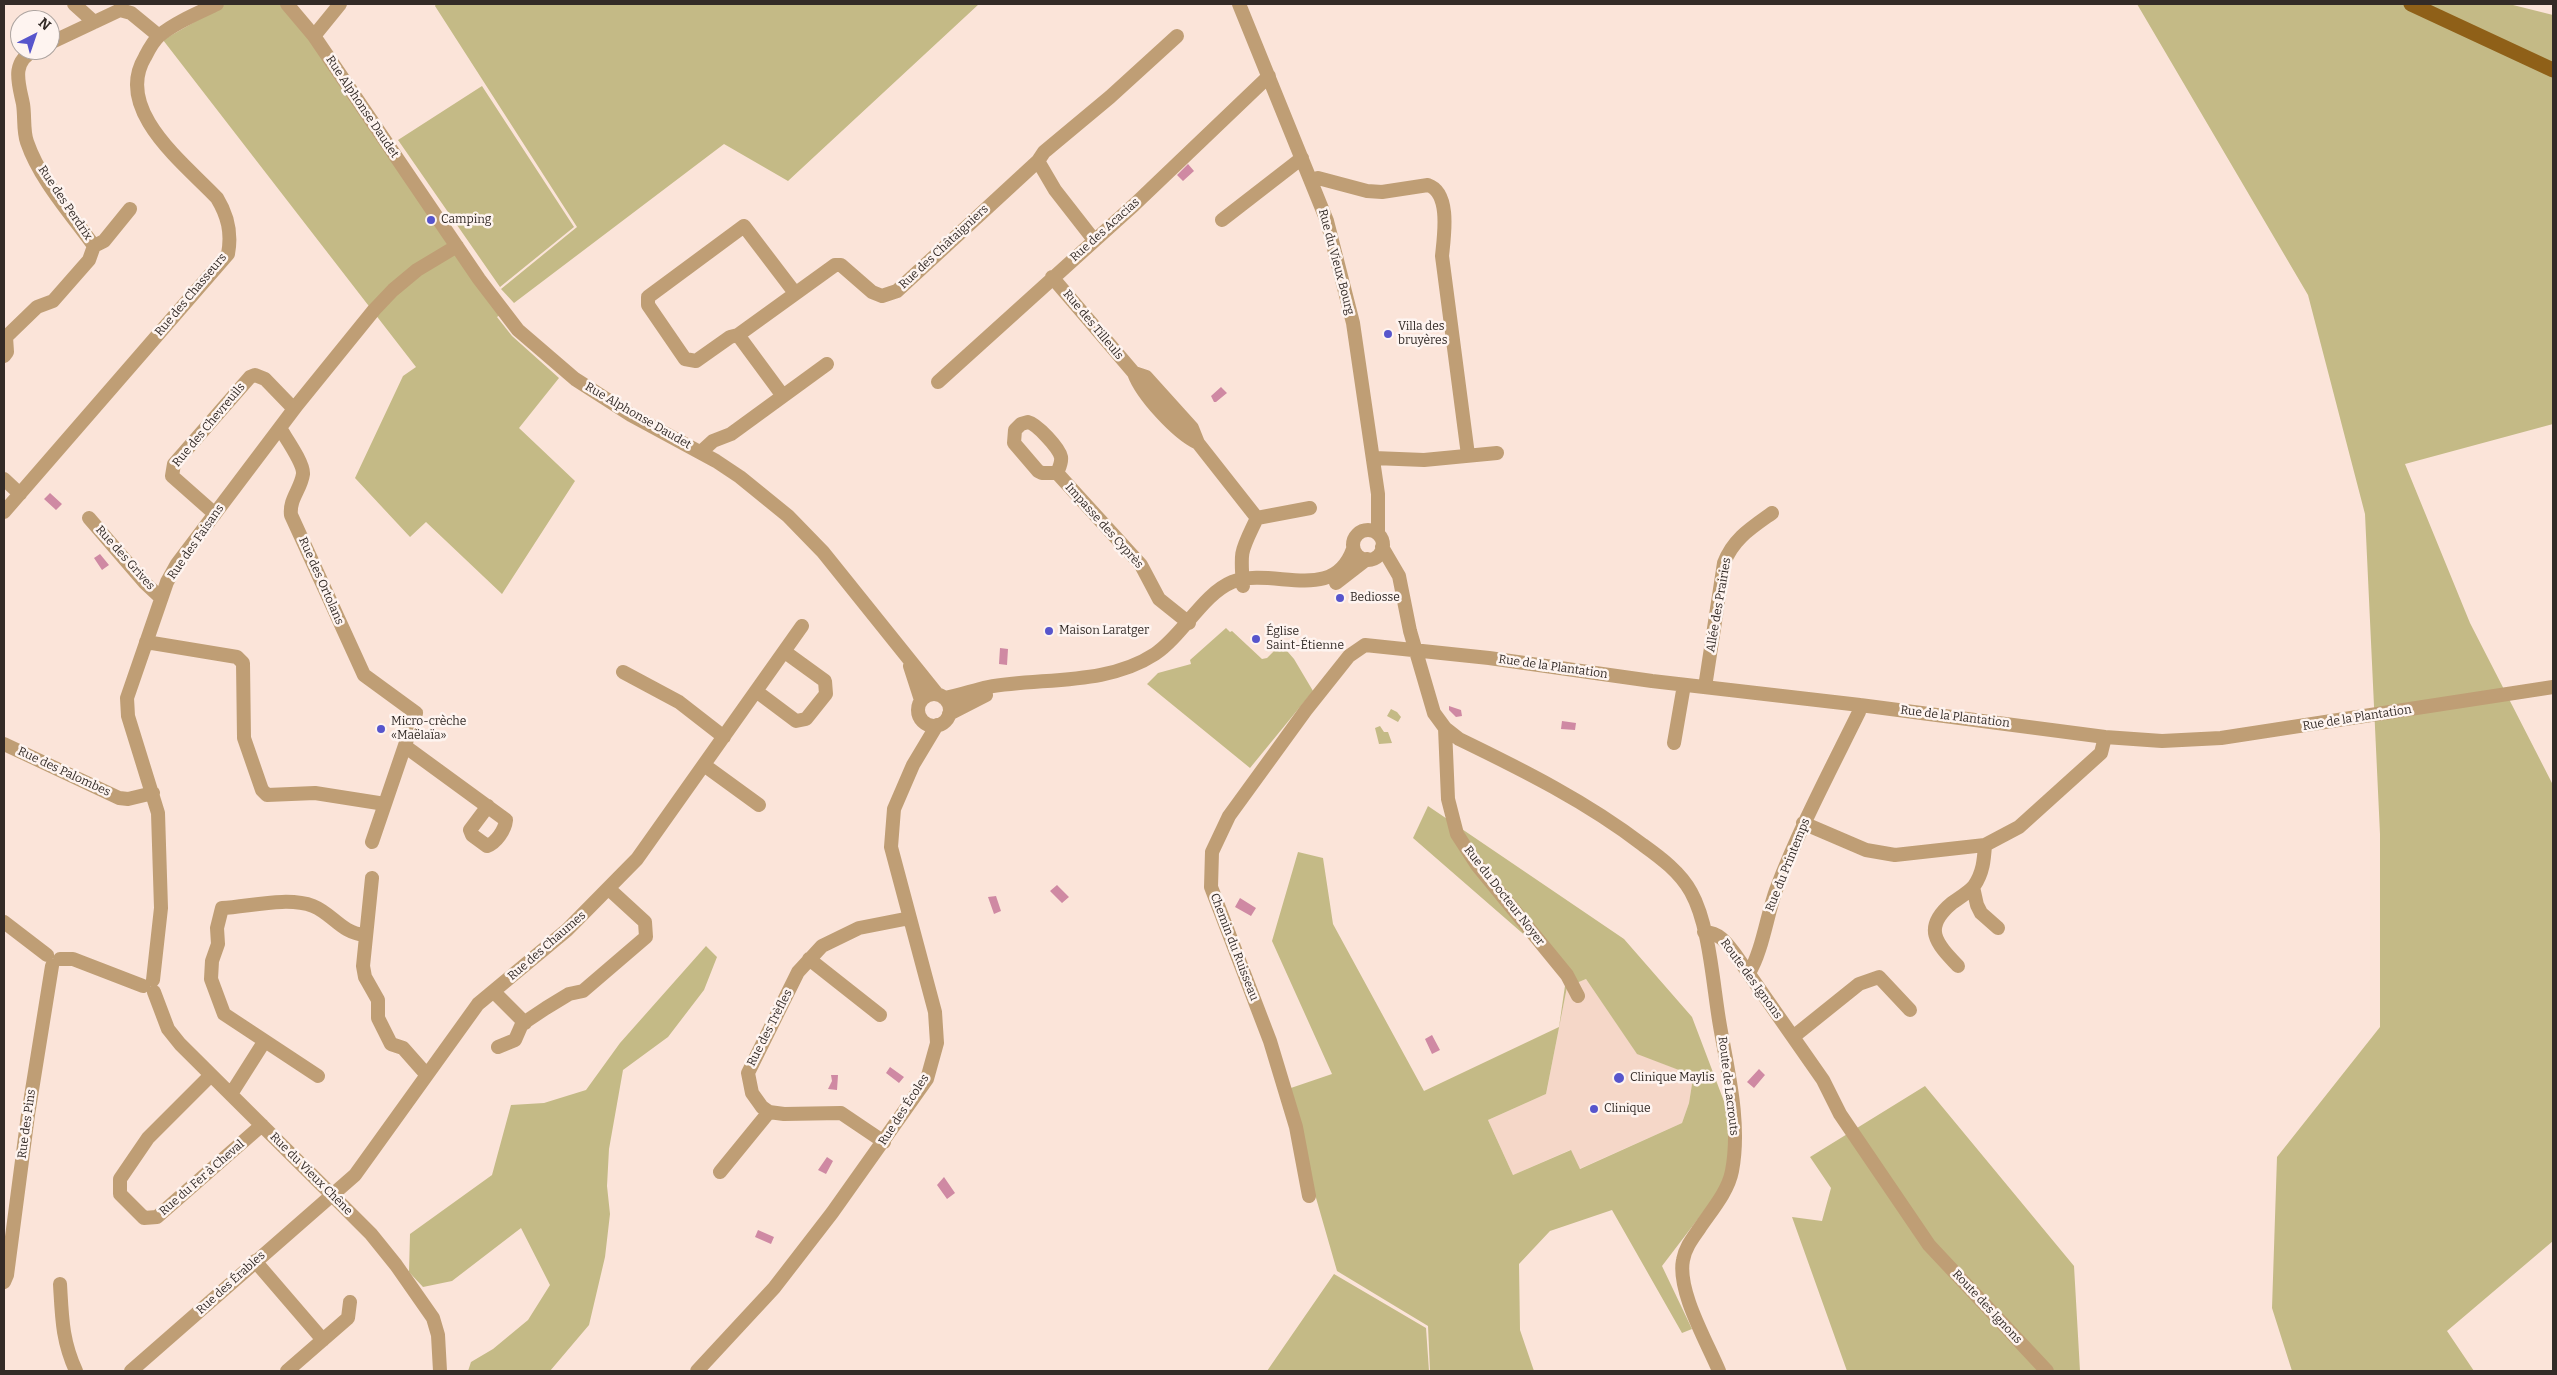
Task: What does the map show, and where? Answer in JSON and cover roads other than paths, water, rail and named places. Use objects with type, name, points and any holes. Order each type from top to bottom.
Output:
[{"type":"main road","points":[[2411,4],[2553,70]]},
{"type":"street","points":[[74,4],[94,22]]},
{"type":"street","name":"Rue des Chasseurs","points":[[4,512],[228,254],[230,232],[223,208],[217,198],[154,132],[139,99],[138,72],[151,46],[159,36],[216,4]]},
{"type":"street","name":"Rue Alphonse Daudet","points":[[287,4],[314,36],[508,318],[531,342],[575,378],[603,398],[701,452],[746,482],[804,532],[851,585],[940,696]]},
{"type":"street","points":[[314,36],[340,4]]},
{"type":"street","name":"Rue du Vieux Bourg","points":[[1240,4],[1327,221],[1353,323],[1378,494],[1373,546]]},
{"type":"street","points":[[60,38],[120,10],[131,13],[159,36]]},
{"type":"street","points":[[1094,240],[1055,190],[1038,161],[1044,152],[1110,97],[1177,36]]},
{"type":"street","name":"Rue des Perdrix","points":[[4,356],[7,352],[6,337],[37,307],[53,301],[89,260],[94,246],[41,170],[27,141],[16,78],[20,64],[23,60]]},
{"type":"street","name":"Rue des Acacias","points":[[938,382],[1094,240],[1269,76]]},
{"type":"street","points":[[1222,220],[1302,158]]},
{"type":"street","name":"Rue des Châtaigniers","points":[[795,293],[744,226],[648,297],[648,305],[686,359],[696,361],[730,337],[738,335],[795,293],[806,288],[835,265],[841,265],[872,292],[882,296],[890,295],[898,291],[1038,161]]},
{"type":"street","points":[[1311,180],[1318,178],[1367,191],[1382,192],[1428,185],[1434,187],[1441,195],[1445,234],[1442,256],[1468,456]]},
{"type":"street","points":[[94,246],[104,241],[130,209]]},
{"type":"street","name":"Rue des Faisans","points":[[150,986],[160,908],[158,813],[128,716],[127,698],[161,598],[177,564],[294,410],[393,290],[417,270],[457,246]]},
{"type":"street","name":"Rue des Tilleuls","points":[[1052,277],[1134,373],[1146,377],[1192,428],[1198,443],[1257,518]]},
{"type":"street","points":[[738,335],[783,396]]},
{"type":"street","points":[[701,452],[713,441],[731,434],[827,364]]},
{"type":"street","name":"Rue des Chevreuils","points":[[215,514],[176,481],[172,476],[174,464],[250,377],[260,375],[294,410]]},
{"type":"street","name":"Rue des Ortolans","points":[[280,428],[302,466],[303,474],[290,505],[291,515],[364,675],[416,713],[406,747]]},
{"type":"street","points":[[1374,458],[1424,460],[1497,453]]},
{"type":"street","name":"Impasse des Cyprès","points":[[1058,473],[1141,565],[1159,599],[1193,618]]},
{"type":"street","points":[[4,479],[20,494]]},
{"type":"street","points":[[1243,583],[1240,553],[1246,537],[1257,518],[1310,508]]},
{"type":"street","name":"Allée des Prairies","points":[[1705,687],[1724,563],[1730,548],[1737,539],[1772,512]]},
{"type":"street","name":"Rue des Grives","points":[[89,518],[145,583],[161,598]]},
{"type":"street","points":[[1008,684],[949,714],[944,722],[936,726],[923,721],[918,713],[921,700],[928,695],[940,696],[1008,684],[1067,680],[1124,668],[1164,648],[1221,588],[1268,577],[1296,581],[1320,580],[1343,567],[1353,549],[1355,537],[1373,546],[1393,566],[1399,576],[1417,651]]},
{"type":"street","points":[[1243,583],[1309,590],[1320,589],[1335,583],[1373,546]]},
{"type":"street","points":[[1353,549],[1359,557],[1373,546]]},
{"type":"street","name":"Rue des Chaumes","points":[[332,1195],[355,1175],[478,1004],[567,930],[637,859],[802,626]]},
{"type":"street","points":[[146,642],[236,657],[243,663],[244,738],[262,790],[267,795],[315,793],[385,804]]},
{"type":"street","name":"Chemin du Ruisseau","points":[[1309,1196],[1296,1127],[1270,1041],[1211,887],[1212,852],[1229,816],[1306,710],[1349,656],[1365,645],[1417,651]]},
{"type":"street","name":"Rue de la Plantation","points":[[1417,651],[1489,658],[1684,685],[1860,705],[2106,737],[2162,741],[2221,738],[2553,687]]},
{"type":"street","name":"Route des Ignons","points":[[1417,651],[1434,713],[1445,728],[1459,739],[1587,806],[1662,858],[1690,892],[1704,932],[1716,934],[1723,938],[1749,974],[1823,1080],[1854,1135],[1929,1245],[2047,1371]]},
{"type":"street","points":[[756,691],[796,720],[806,719],[826,694],[824,682],[784,652]]},
{"type":"street","name":"Rue Alphonse Daudet","points":[[908,658],[921,700]]},
{"type":"street","points":[[623,672],[679,702],[724,737]]},
{"type":"street","points":[[1674,744],[1684,685]]},
{"type":"street","points":[[940,696],[949,707],[949,714]]},
{"type":"street","name":"Rue du Printemps","points":[[1749,974],[1756,962],[1760,938],[1803,823],[1859,712],[1860,705]]},
{"type":"street","name":"Rue des Écoles","points":[[913,766],[923,721]]},
{"type":"street","name":"Rue des Écoles","points":[[697,1371],[774,1288],[884,1142],[927,1079],[937,1042],[935,1012],[891,847],[894,809],[913,766],[936,726]]},
{"type":"street","name":"Rue du Docteur Noyer","points":[[1445,728],[1448,799],[1457,834],[1478,864],[1567,975],[1578,996]]},
{"type":"street","points":[[1803,823],[1866,850],[1895,854],[1985,845],[2019,826],[2086,767],[2101,753],[2106,737]]},
{"type":"street","name":"Rue des Palombes","points":[[4,744],[119,798],[128,799],[153,793]]},
{"type":"street","points":[[372,842],[406,747],[488,806]]},
{"type":"street","points":[[704,765],[759,805]]},
{"type":"street","points":[[1958,966],[1939,946],[1933,933],[1936,921],[1945,910],[1973,886],[1983,868],[1985,845]]},
{"type":"street","points":[[372,878],[365,935],[363,966],[365,977],[378,1000],[378,1018],[392,1044],[403,1048],[426,1074]]},
{"type":"street","points":[[1973,886],[1977,905],[1981,913],[1998,928]]},
{"type":"street","points":[[498,1047],[515,1040],[524,1023],[569,994],[584,991],[646,938],[646,922],[609,889]]},
{"type":"street","points":[[318,1076],[224,1014],[211,980],[212,961],[218,944],[217,928],[222,908],[251,907],[260,903],[307,904],[315,907],[352,934],[365,935]]},
{"type":"street","name":"Rue des Trèfles","points":[[769,1112],[762,1107],[752,1093],[748,1073],[798,972],[822,946],[859,928],[910,918]]},
{"type":"street","points":[[4,922],[53,960],[72,960],[150,986]]},
{"type":"street","name":"Route de Lacrouts","points":[[1704,932],[1727,1072],[1736,1149],[1732,1174],[1724,1193],[1688,1244],[1683,1261],[1682,1278],[1719,1371]]},
{"type":"street","name":"Rue des Pins","points":[[4,1282],[7,1275],[28,1115],[53,960]]},
{"type":"street","points":[[810,960],[880,1014]]},
{"type":"street","points":[[1793,1037],[1859,984],[1879,977],[1910,1010]]},
{"type":"street","name":"Rue du Vieux Chêne","points":[[150,986],[168,1029],[180,1044],[371,1234],[433,1318],[438,1335],[440,1371]]},
{"type":"street","points":[[494,992],[524,1023]]},
{"type":"street","points":[[231,1094],[264,1042]]},
{"type":"street","name":"Rue du Fer à Cheval","points":[[211,1075],[148,1138],[120,1179],[120,1194],[144,1218],[157,1217],[262,1125]]},
{"type":"street","points":[[720,1172],[769,1112],[784,1114],[840,1112],[884,1142]]},
{"type":"street","name":"Rue des Érables","points":[[131,1371],[332,1195]]},
{"type":"street","points":[[255,1261],[323,1340]]},
{"type":"street","points":[[60,1284],[62,1330],[67,1350],[76,1371]]},
{"type":"street","points":[[287,1371],[348,1318],[350,1302]]},
{"type":"place","name":"Camping","points":[[431,220]]},
{"type":"place","name":"Villa des bruyères","points":[[1388,334]]},
{"type":"place","name":"Bediosse","points":[[1340,598]]},
{"type":"place","name":"Maison Laratger","points":[[1049,631]]},
{"type":"place","name":"Église Saint-Étienne","points":[[1256,639]]},
{"type":"place","name":"Micro-crèche «Maëlaïa»","points":[[381,729]]},
{"type":"place","name":"Clinique Maylis","points":[[1619,1078]]},
{"type":"place","name":"Clinique","points":[[1594,1109]]}]
